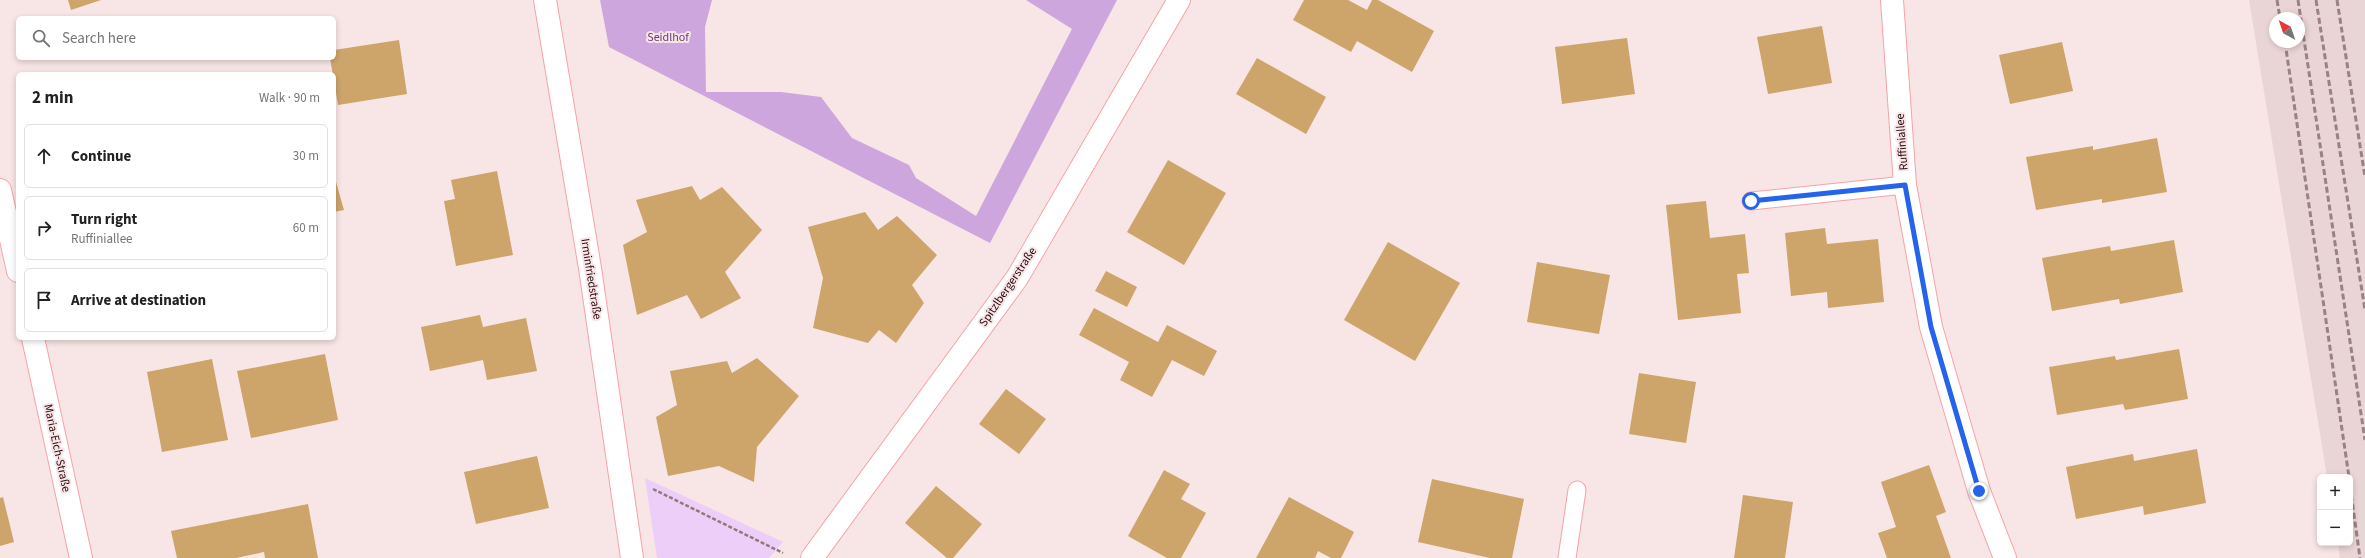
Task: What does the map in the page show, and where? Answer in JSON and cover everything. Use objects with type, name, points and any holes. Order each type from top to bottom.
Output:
[{"type":"street","name":"Irminfriedstraße","points":[[545,0],[590,268],[632,558]]},
{"type":"street","name":"Spitzlbergerstraße","points":[[812,558],[1017,278],[1179,0]]},
{"type":"street","name":"Ruffiniallee","points":[[1892,0],[1905,185],[1931,327],[1979,491],[2005,558]]},
{"type":"street","points":[[0,190],[16,262]]},
{"type":"street","name":"Maria-Eich-Straße","points":[[33,340],[81,558]]},
{"type":"lane","points":[[1751,201],[1905,185]]},
{"type":"lane","points":[[1567,558],[1577,490]]},
{"type":"path","points":[[620,473],[786,555]]},
{"type":"shaded area","points":[[2249,0],[2365,0],[2365,558],[2340,558],[2338,546],[2353,546],[2353,474],[2327,474]]},
{"type":"shaded area","points":[[645,478],[783,542],[769,558],[657,558]]},
{"type":"green space","name":"Seidlhof","points":[[600,0],[712,0],[705,27],[706,92],[781,92],[821,97],[852,138],[909,165],[916,178],[976,216],[1072,29],[1026,0],[1117,0],[990,243],[609,47]]},
{"type":"building","points":[[68,0],[101,0],[71,10]]},
{"type":"building","points":[[1304,0],[1348,0],[1367,10],[1372,0],[1378,0],[1434,31],[1412,72],[1357,41],[1351,52],[1293,20]]},
{"type":"building","points":[[1822,26],[1832,83],[1768,94],[1757,37]]},
{"type":"building","points":[[1627,38],[1635,94],[1562,104],[1555,47]]},
{"type":"building","points":[[399,40],[407,94],[338,105],[336,93],[336,72],[332,72],[330,60],[336,60],[336,50]]},
{"type":"building","points":[[2062,42],[2073,91],[2010,104],[1999,55]]},
{"type":"building","points":[[1257,58],[1326,97],[1306,134],[1236,94]]},
{"type":"building","points":[[2157,138],[2167,192],[2102,203],[2102,199],[2036,210],[2026,157],[2093,146],[2093,150]]},
{"type":"building","points":[[1168,160],[1226,193],[1184,265],[1127,232]]},
{"type":"building","points":[[497,171],[513,255],[456,266],[444,201],[455,199],[451,180]]},
{"type":"building","points":[[336,182],[344,210],[336,212]]},
{"type":"building","points":[[692,186],[700,200],[722,187],[762,230],[725,272],[741,298],[701,319],[687,295],[637,315],[623,245],[647,232],[636,200]]},
{"type":"building","points":[[1706,201],[1710,238],[1745,234],[1749,273],[1737,274],[1741,313],[1678,320],[1666,205]]},
{"type":"building","points":[[865,212],[878,230],[897,216],[937,255],[912,285],[924,303],[896,343],[879,330],[868,343],[813,328],[823,278],[808,227]]},
{"type":"building","points":[[1825,228],[1827,244],[1878,239],[1884,302],[1828,308],[1827,292],[1791,296],[1785,233]]},
{"type":"building","points":[[2174,240],[2183,292],[2120,304],[2119,299],[2052,311],[2042,258],[2110,246],[2111,251]]},
{"type":"building","points":[[1388,242],[1460,283],[1415,361],[1344,320]]},
{"type":"building","points":[[1537,262],[1610,275],[1599,334],[1527,322]]},
{"type":"building","points":[[1106,271],[1137,287],[1127,307],[1095,291]]},
{"type":"building","points":[[1094,308],[1158,342],[1167,325],[1217,351],[1204,376],[1172,360],[1152,397],[1120,380],[1129,362],[1079,335]]},
{"type":"building","points":[[480,315],[483,327],[526,318],[537,371],[487,380],[483,360],[430,371],[421,327]]},
{"type":"building","points":[[2179,349],[2188,399],[2125,410],[2123,404],[2057,415],[2049,367],[2115,356],[2116,360]]},
{"type":"building","points":[[325,354],[338,420],[251,438],[237,371]]},
{"type":"building","points":[[757,358],[799,396],[757,447],[754,482],[719,466],[668,476],[656,417],[677,405],[670,371],[727,361],[732,373]]},
{"type":"building","points":[[212,359],[228,440],[162,452],[147,372]]},
{"type":"building","points":[[1639,373],[1696,382],[1686,443],[1629,434]]},
{"type":"building","points":[[1006,389],[1046,419],[1019,454],[979,424]]},
{"type":"building","points":[[2197,449],[2206,503],[2144,515],[2143,506],[2076,519],[2066,467],[2133,454],[2134,461]]},
{"type":"building","points":[[537,456],[549,508],[476,524],[464,472]]},
{"type":"building","points":[[1929,465],[1946,512],[1936,516],[1951,558],[1887,558],[1878,533],[1896,527],[1881,482]]},
{"type":"building","points":[[1164,470],[1190,484],[1181,499],[1206,513],[1181,558],[1167,558],[1128,536]]},
{"type":"building","points":[[1432,479],[1524,499],[1512,558],[1490,558],[1418,542]]},
{"type":"building","points":[[936,486],[982,524],[953,558],[947,558],[905,523]]},
{"type":"building","points":[[1743,495],[1793,502],[1785,558],[1734,558]]},
{"type":"building","points":[[3,497],[14,542],[0,546],[0,498]]},
{"type":"building","points":[[1289,497],[1354,532],[1341,558],[1331,558],[1318,551],[1315,558],[1256,558]]},
{"type":"building","points":[[308,504],[318,558],[265,558],[264,552],[236,558],[177,558],[171,531]]},
{"type":"railway","points":[[2277,0],[2279,12]]},
{"type":"railway","points":[[2298,0],[2365,440]]},
{"type":"railway","points":[[2316,0],[2365,310]]},
{"type":"railway","points":[[2337,0],[2365,177]]},
{"type":"railway","points":[[2286,48],[2349,474]]},
{"type":"railway","points":[[2353,508],[2360,558]]},
{"type":"route","points":[[1751,201],[1905,185],[1931,327],[1979,491]]}]
